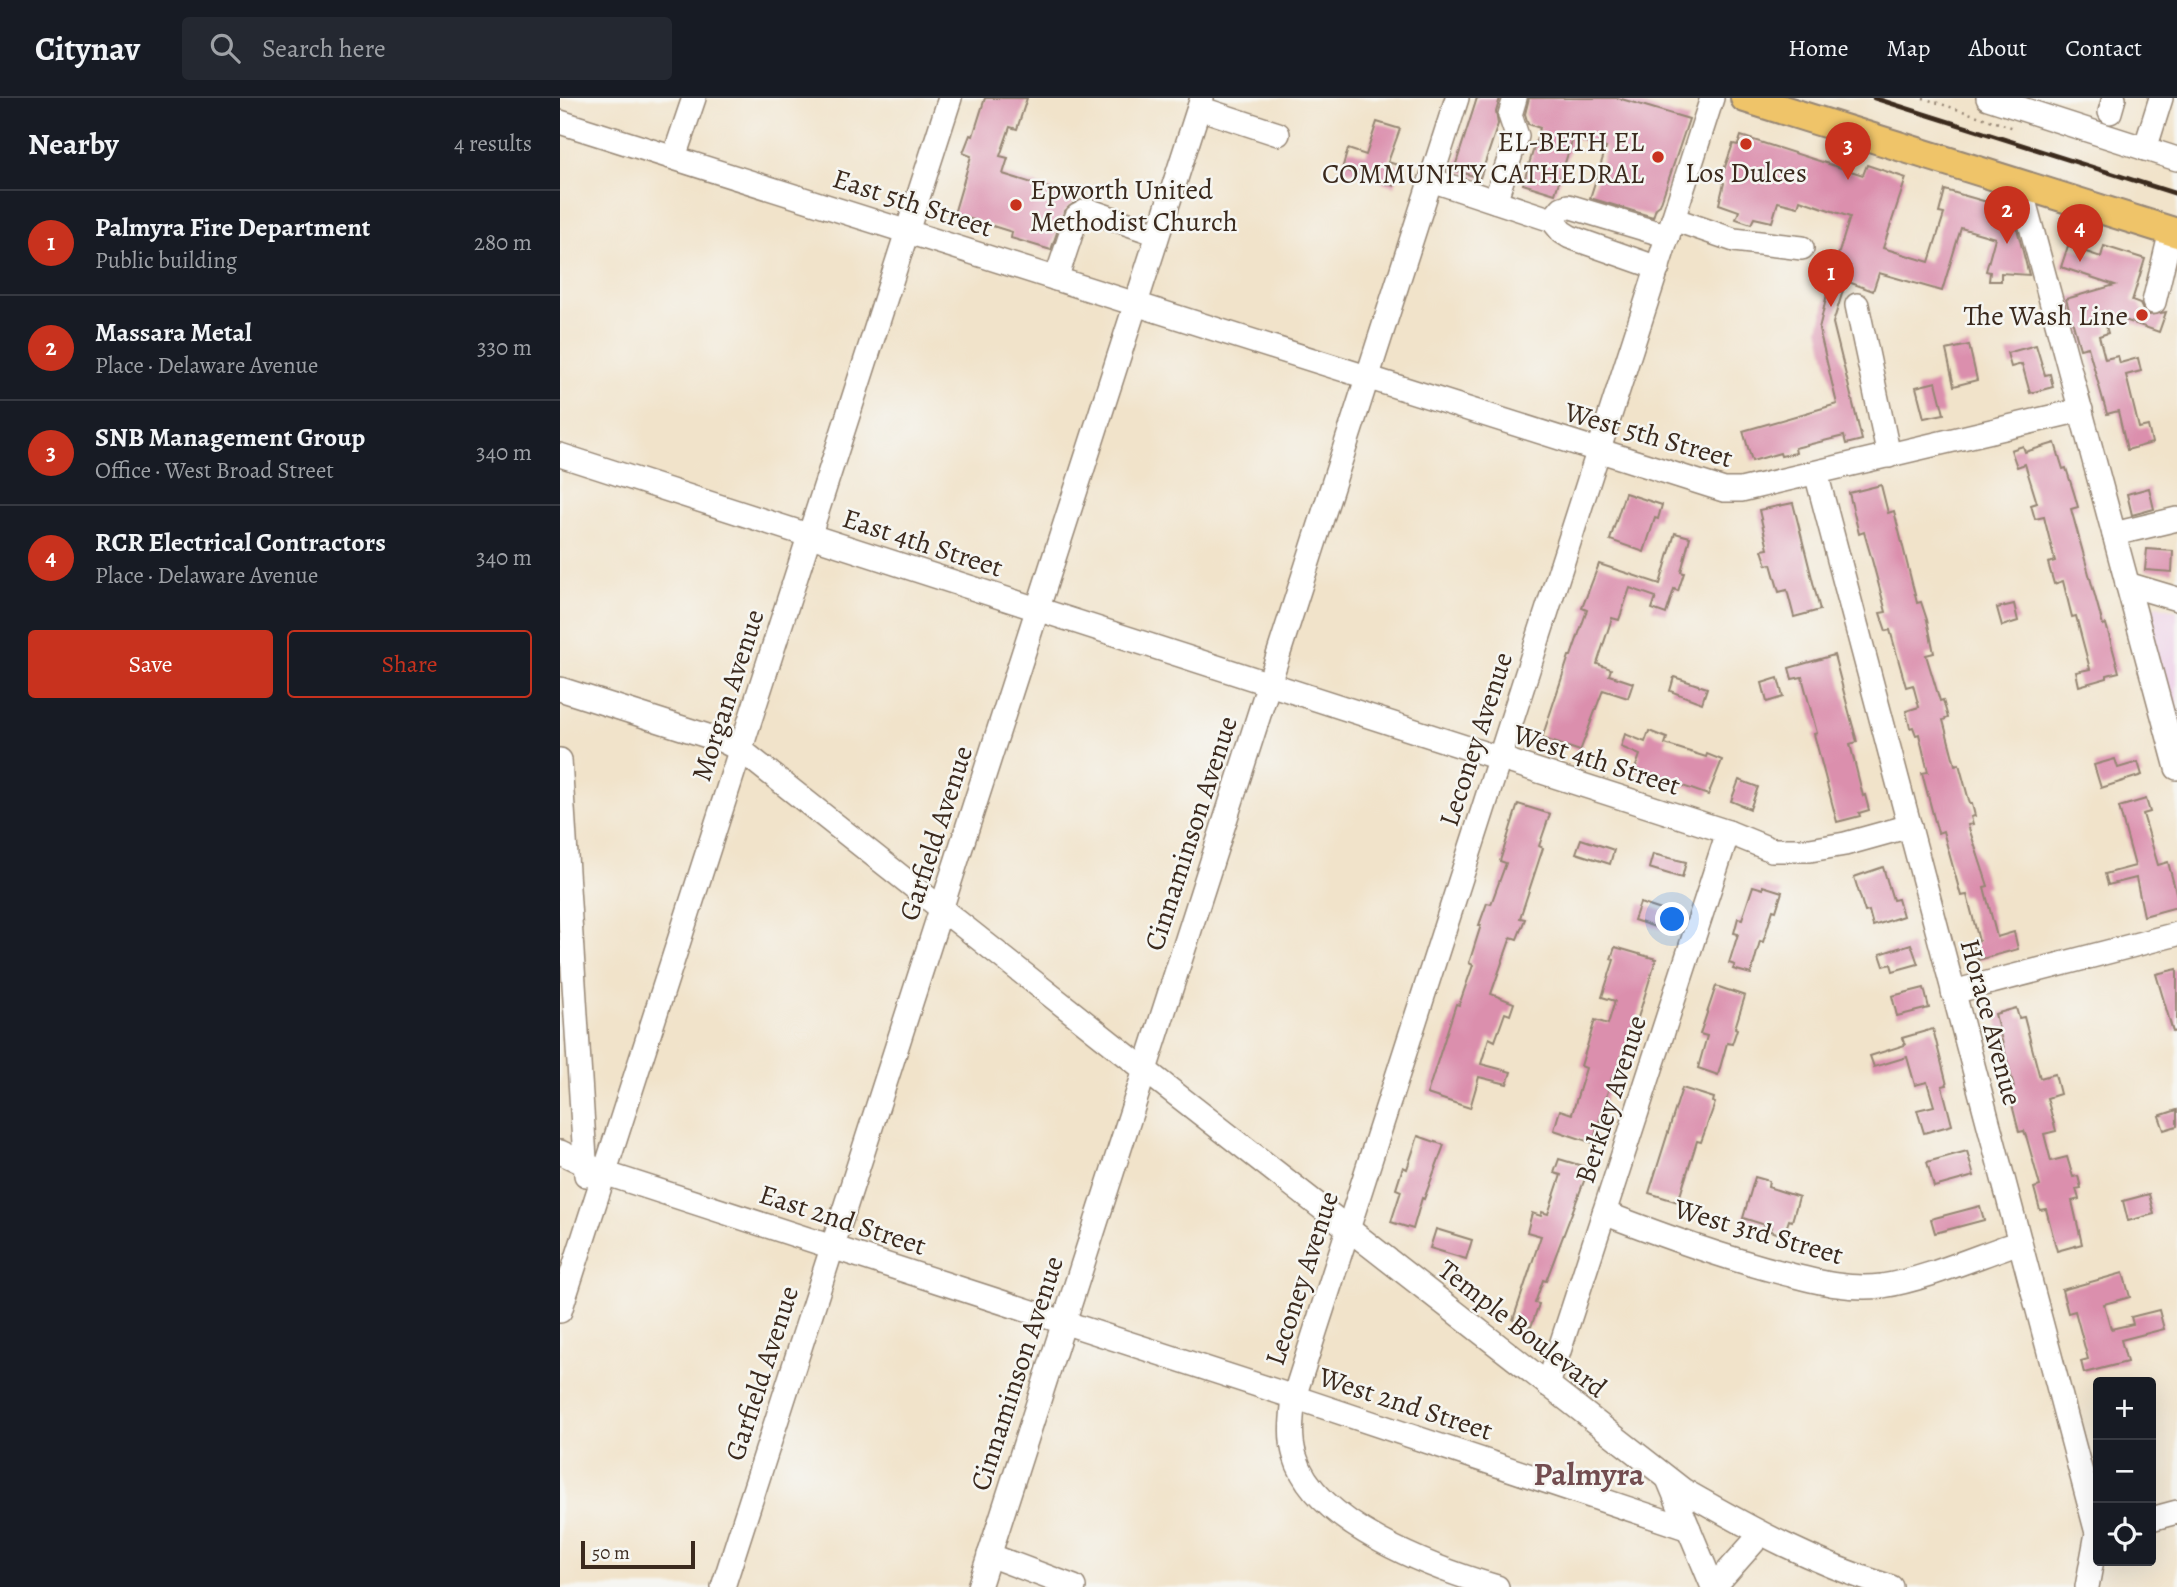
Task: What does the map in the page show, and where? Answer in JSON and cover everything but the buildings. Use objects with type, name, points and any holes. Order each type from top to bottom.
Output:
[{"type":"main road","points":[[1745,98],[2174,232]]},
{"type":"street","points":[[674,157],[694,98]]},
{"type":"street","name":"Morgan Avenue","points":[[560,1311],[588,1224],[595,1169],[741,750],[950,98]]},
{"type":"street","name":"Cinnaminson Avenue","points":[[979,1587],[1457,98]]},
{"type":"street","points":[[1495,201],[1517,136],[1510,115],[1515,98]]},
{"type":"street","name":"Leconey Avenue","points":[[1497,1587],[1456,1575],[1388,1545],[1327,1506],[1305,1480],[1295,1456],[1291,1425],[1294,1397],[1712,98]]},
{"type":"street","points":[[1988,98],[2177,159]]},
{"type":"street","points":[[2146,149],[2161,98]]},
{"type":"street","points":[[1200,103],[1278,134]]},
{"type":"street","name":"Garfield Avenue","points":[[723,1587],[1200,103]]},
{"type":"street","name":"East 5th Street","points":[[560,122],[1368,377]]},
{"type":"street","points":[[1431,180],[1552,220],[1570,237],[1658,268]]},
{"type":"street","points":[[2019,182],[2177,768]]},
{"type":"street","points":[[1552,220],[1568,205],[1734,240],[1802,248]]},
{"type":"street","points":[[1056,279],[1077,216],[1088,210],[1157,234]]},
{"type":"street","points":[[2154,302],[2174,232]]},
{"type":"street","points":[[1857,305],[1889,456]]},
{"type":"street","name":"West 5th Street","points":[[1368,377],[1724,490],[1741,490],[2081,410]]},
{"type":"street","name":"East 4th Street","points":[[560,455],[1269,685]]},
{"type":"street","name":"Horace Avenue","points":[[1816,473],[2093,1518]]},
{"type":"street","points":[[2114,534],[2177,519]]},
{"type":"street","points":[[2127,584],[2177,599]]},
{"type":"street","name":"West 4th Street","points":[[1269,685],[1728,832],[1772,850],[1810,850],[1845,844],[1909,826]]},
{"type":"street","name":"Temple Boulevard","points":[[560,689],[723,741],[741,750],[1683,1490],[1759,1535],[1801,1555],[1891,1587]]},
{"type":"street","points":[[560,760],[595,1169]]},
{"type":"street","name":"Berkley Avenue","points":[[1548,1385],[1728,832]]},
{"type":"street","points":[[1953,992],[2177,934]]},
{"type":"street","name":"East 2nd Street","points":[[560,1152],[595,1169],[1064,1322]]},
{"type":"street","name":"West 3rd Street","points":[[1604,1213],[1753,1266],[1843,1287],[1895,1283],[2020,1242]]},
{"type":"street","name":"West 2nd Street","points":[[1064,1322],[1689,1529]]},
{"type":"street","points":[[1668,1479],[1714,1587],[1759,1535]]},
{"type":"street","points":[[2156,1518],[2177,1512]]},
{"type":"street","points":[[989,1555],[1074,1587]]},
{"type":"street","name":"Horace Avenue","points":[[2087,1587],[2093,1555]]},
{"type":"shaded area","points":[[2157,605],[2177,611],[2177,745],[2145,613]]},
{"type":"railway","points":[[1874,98],[2177,194]]},
{"type":"place","name":"Los Dulces","points":[[1746,144]]},
{"type":"place","name":"EL-BETH EL COMMUNITY CATHEDRAL","points":[[1658,157]]},
{"type":"place","name":"SNB Management Group","points":[[1848,180]]},
{"type":"place","name":"Epworth United Methodist Church","points":[[1016,205]]},
{"type":"place","name":"Massara Metal","points":[[2007,244]]},
{"type":"place","name":"RCR Electrical Contractors","points":[[2080,262]]},
{"type":"place","name":"Palmyra Fire Department","points":[[1831,307]]},
{"type":"place","name":"The Wash Line","points":[[2142,315]]},
{"type":"district","name":"Palmyra","points":[[1589,1474]]}]
